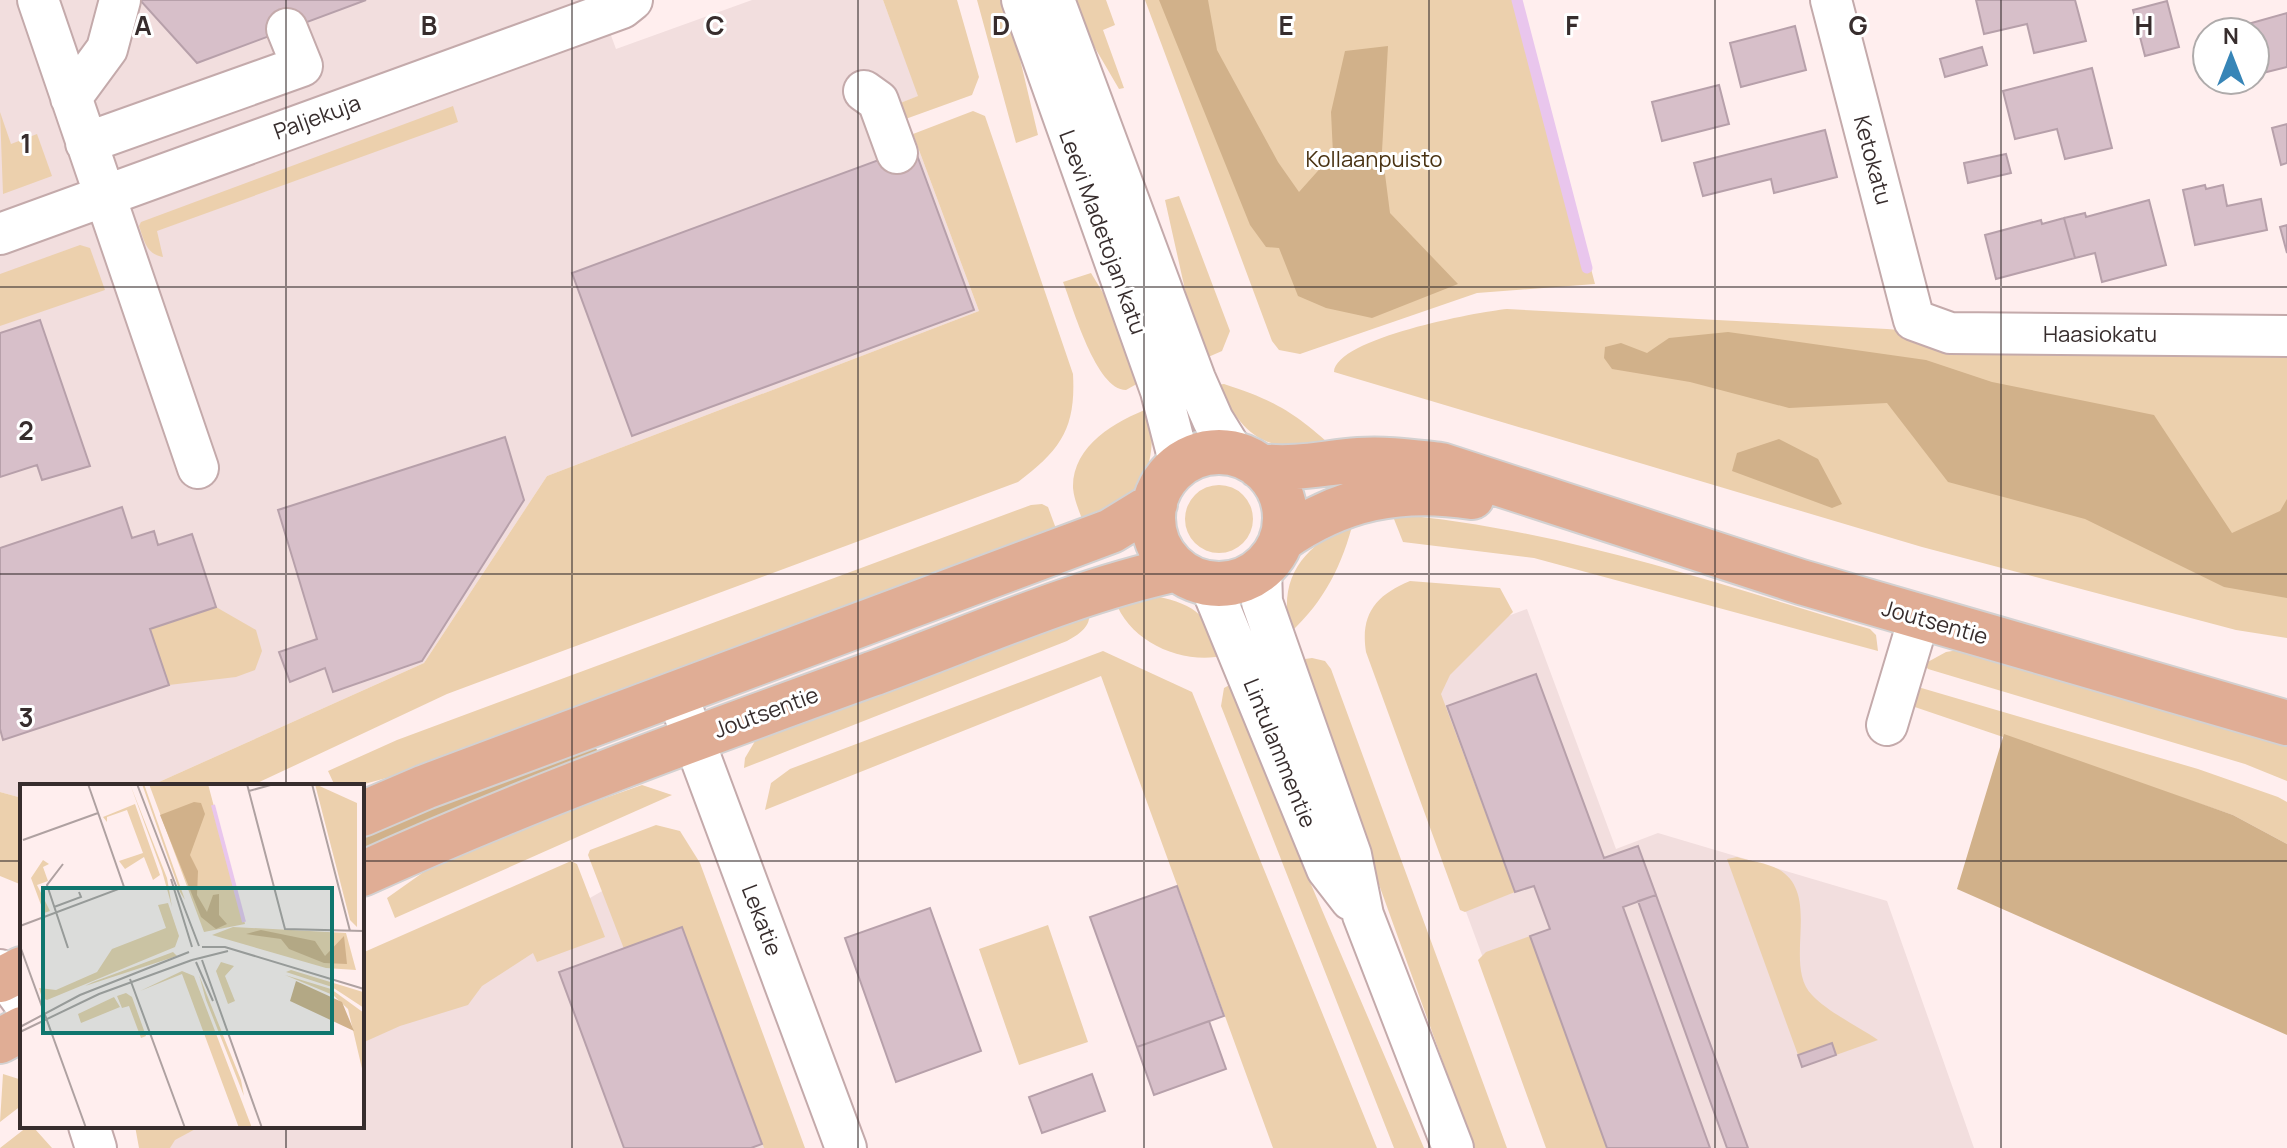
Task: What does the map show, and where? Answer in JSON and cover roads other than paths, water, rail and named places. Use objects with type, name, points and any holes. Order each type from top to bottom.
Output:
[{"type":"main road","points":[[1204,454],[1247,460],[1280,495],[1285,517],[1271,555],[1234,582],[1194,576],[1158,542],[1153,519],[1155,504],[1166,480],[1180,465],[1204,454]]},
{"type":"main road","name":"Joutsentie","points":[[1247,460],[1295,470],[1358,460],[1395,459],[1441,465],[1586,514],[1919,618],[2287,723]]},
{"type":"main road","name":"Joutsentie","points":[[1271,555],[1315,516],[1399,493],[1439,492],[1586,514]]},
{"type":"main road","points":[[364,813],[676,692],[1100,535],[1155,504]]},
{"type":"main road","name":"Joutsentie","points":[[364,873],[442,838],[694,739],[1095,592],[1194,576]]},
{"type":"main road","points":[[0,1041],[20,1030]]},
{"type":"street","points":[[38,0],[198,468]]},
{"type":"street","points":[[71,98],[107,49],[120,0]]},
{"type":"street","name":"Paljekuja","points":[[0,234],[622,8],[632,0]]},
{"type":"street","name":"Leevi Madetojan katu","points":[[1022,0],[1161,391],[1180,465]]},
{"type":"street","name":"Leevi Madetojan katu","points":[[1054,0],[1195,379],[1213,420],[1247,460]]},
{"type":"street","name":"Ketokatu","points":[[1831,0],[1914,320]]},
{"type":"street","points":[[86,143],[302,66],[287,29]]},
{"type":"street","points":[[864,91],[878,101],[897,153]]},
{"type":"street","name":"Haasiokatu","points":[[1914,320],[1950,333],[2287,336]]},
{"type":"street","name":"Lintulammentie","points":[[1271,555],[1262,602],[1351,855],[1363,915],[1453,1148]]},
{"type":"street","name":"Lintulammentie","points":[[1194,576],[1327,869],[1363,915]]},
{"type":"street","points":[[1887,725],[1919,618]]},
{"type":"street","name":"Lekatie","points":[[676,692],[846,1148]]},
{"type":"street","points":[[90,1128],[96,1148]]},
{"type":"waterway","points":[[1517,0],[1587,268]]},
{"type":"park label","name":"Kollaanpuisto","points":[[1374,159]]}]
